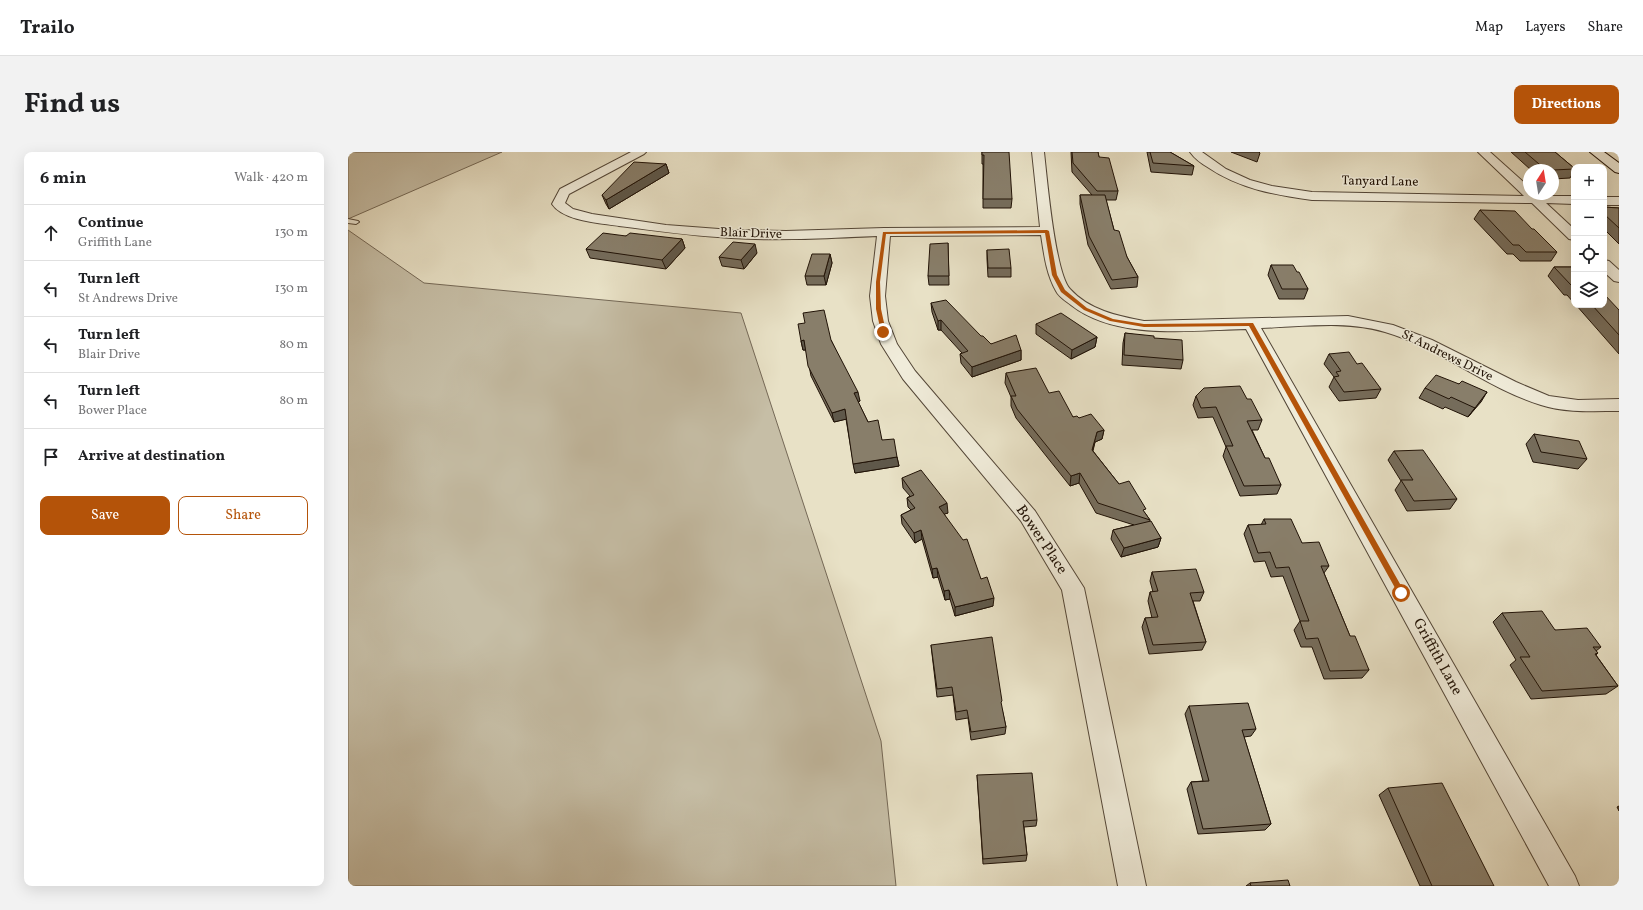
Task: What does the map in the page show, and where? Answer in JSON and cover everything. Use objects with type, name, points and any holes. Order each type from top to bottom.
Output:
[{"type":"street","name":"Blair Drive","points":[[640,152],[564,192],[558,204],[569,212],[592,218],[666,229],[732,234],[786,235],[884,232],[1047,231]]},
{"type":"street","name":"St Andrews Drive","points":[[1038,152],[1047,231],[1055,275],[1063,291],[1086,309],[1112,320],[1144,326],[1348,321],[1388,328],[1426,343],[1510,386],[1546,401],[1578,406],[1619,404]]},
{"type":"street","name":"Tanyard Lane","points":[[1196,152],[1218,169],[1243,182],[1273,190],[1312,196],[1523,200]]},
{"type":"street","points":[[1484,152],[1523,189]]},
{"type":"street","points":[[1596,152],[1619,169]]},
{"type":"street","points":[[1535,200],[1571,233]]},
{"type":"street","name":"Tanyard Lane","points":[[1559,200],[1571,200]]},
{"type":"street","points":[[1607,201],[1619,201]]},
{"type":"street","name":"Bower Place","points":[[884,232],[878,282],[879,309],[883,332],[894,354],[909,375],[1028,516],[1073,588],[1132,886]]},
{"type":"street","points":[[1607,267],[1619,278]]},
{"type":"street","name":"Griffith Lane","points":[[1251,324],[1565,886]]},
{"type":"lane","points":[[348,221],[356,222]]},
{"type":"shaded area","points":[[348,152],[502,152],[348,219]]},
{"type":"shaded area","points":[[348,230],[424,283],[741,313],[881,741],[896,886],[348,886]]},
{"type":"building","points":[[982,152],[1009,152],[1012,199],[983,199],[984,155],[982,155]]},
{"type":"building","points":[[1072,152],[1098,152],[1099,157],[1109,158],[1118,191],[1097,191],[1073,163]]},
{"type":"building","points":[[1150,152],[1170,152],[1194,166],[1153,163]]},
{"type":"building","points":[[1525,152],[1555,152],[1571,165],[1571,169],[1559,170],[1559,164],[1539,164]]},
{"type":"building","points":[[634,162],[666,164],[606,200],[602,195]]},
{"type":"building","points":[[1080,195],[1105,195],[1114,230],[1119,231],[1127,257],[1138,277],[1112,280],[1089,236]]},
{"type":"building","points":[[1607,207],[1619,208],[1619,228],[1607,217]]},
{"type":"building","points":[[1480,210],[1515,211],[1557,252],[1526,252],[1519,245],[1513,245]]},
{"type":"building","points":[[603,233],[626,236],[630,233],[682,239],[662,260],[586,249]]},
{"type":"building","points":[[733,242],[755,244],[741,260],[719,257]]},
{"type":"building","points":[[948,243],[949,276],[928,276],[930,244]]},
{"type":"building","points":[[1009,249],[1011,268],[988,268],[987,250]]},
{"type":"building","points":[[812,254],[830,254],[824,276],[805,276]]},
{"type":"building","points":[[1271,265],[1293,265],[1297,272],[1299,272],[1308,289],[1282,289]]},
{"type":"building","points":[[1554,267],[1571,267],[1571,285]]},
{"type":"building","points":[[1607,297],[1619,310],[1619,335],[1595,308],[1607,308]]},
{"type":"building","points":[[946,300],[981,336],[983,336],[991,344],[1016,335],[1021,350],[972,367],[960,354],[968,351],[941,320],[938,321],[931,303]]},
{"type":"building","points":[[824,310],[831,340],[858,392],[854,393],[868,422],[878,420],[882,440],[894,439],[897,457],[853,464],[845,409],[832,413],[808,366],[804,340],[801,341],[798,324],[805,323],[803,313]]},
{"type":"building","points":[[1061,313],[1097,337],[1072,350],[1036,324]]},
{"type":"building","points":[[1125,333],[1154,336],[1154,338],[1182,340],[1183,360],[1124,355]]},
{"type":"building","points":[[1349,352],[1357,364],[1362,363],[1381,389],[1344,392],[1334,377],[1339,376],[1336,372],[1341,371],[1329,354]]},
{"type":"building","points":[[1036,368],[1049,393],[1059,391],[1073,417],[1077,416],[1079,418],[1091,414],[1104,430],[1097,432],[1092,450],[1119,484],[1129,481],[1146,509],[1143,510],[1150,520],[1098,503],[1080,473],[1071,476],[1017,409],[1011,396],[1016,396],[1006,373]]},
{"type":"building","points":[[1436,375],[1459,384],[1462,381],[1487,392],[1475,408],[1451,397],[1449,399],[1425,388]]},
{"type":"building","points":[[1240,386],[1247,399],[1251,399],[1262,420],[1247,421],[1265,458],[1269,458],[1281,485],[1244,486],[1226,446],[1233,446],[1216,407],[1201,408],[1196,396],[1204,388]]},
{"type":"building","points":[[1534,434],[1579,441],[1587,459],[1541,452]]},
{"type":"building","points":[[1423,450],[1457,499],[1414,501],[1401,480],[1413,480],[1394,451]]},
{"type":"building","points":[[921,470],[947,503],[939,507],[963,540],[967,539],[981,579],[987,577],[994,598],[955,607],[949,590],[944,591],[937,568],[932,569],[921,530],[914,533],[901,515],[915,508],[907,498],[914,495],[902,478]]},
{"type":"building","points":[[1264,519],[1291,519],[1302,543],[1319,542],[1329,566],[1321,566],[1350,636],[1355,636],[1369,670],[1330,671],[1318,638],[1306,639],[1300,621],[1309,621],[1289,567],[1276,568],[1270,552],[1258,553],[1248,525],[1266,524]]},
{"type":"building","points":[[1151,521],[1161,538],[1124,548],[1113,530]]},
{"type":"building","points":[[1196,569],[1204,592],[1190,593],[1206,642],[1153,645],[1145,618],[1158,617],[1150,592],[1158,591],[1152,572]]},
{"type":"building","points":[[1542,611],[1555,630],[1587,628],[1601,647],[1593,647],[1598,653],[1595,654],[1618,686],[1542,691],[1520,657],[1530,657],[1502,613]]},
{"type":"building","points":[[992,637],[1006,727],[971,732],[967,710],[956,712],[952,687],[937,689],[931,645]]},
{"type":"building","points":[[1248,703],[1256,729],[1242,730],[1271,824],[1203,829],[1191,782],[1209,781],[1189,706]]},
{"type":"building","points":[[1032,773],[1037,820],[1023,821],[1027,855],[983,859],[977,775]]},
{"type":"building","points":[[1442,783],[1494,886],[1432,886],[1388,788]]},
{"type":"building","points":[[1288,880],[1290,886],[1251,886],[1250,883]]},
{"type":"route","points":[[883,332],[879,309],[878,282],[884,232],[1047,231],[1055,275],[1063,291],[1086,309],[1112,320],[1144,326],[1251,324],[1401,593]]}]
